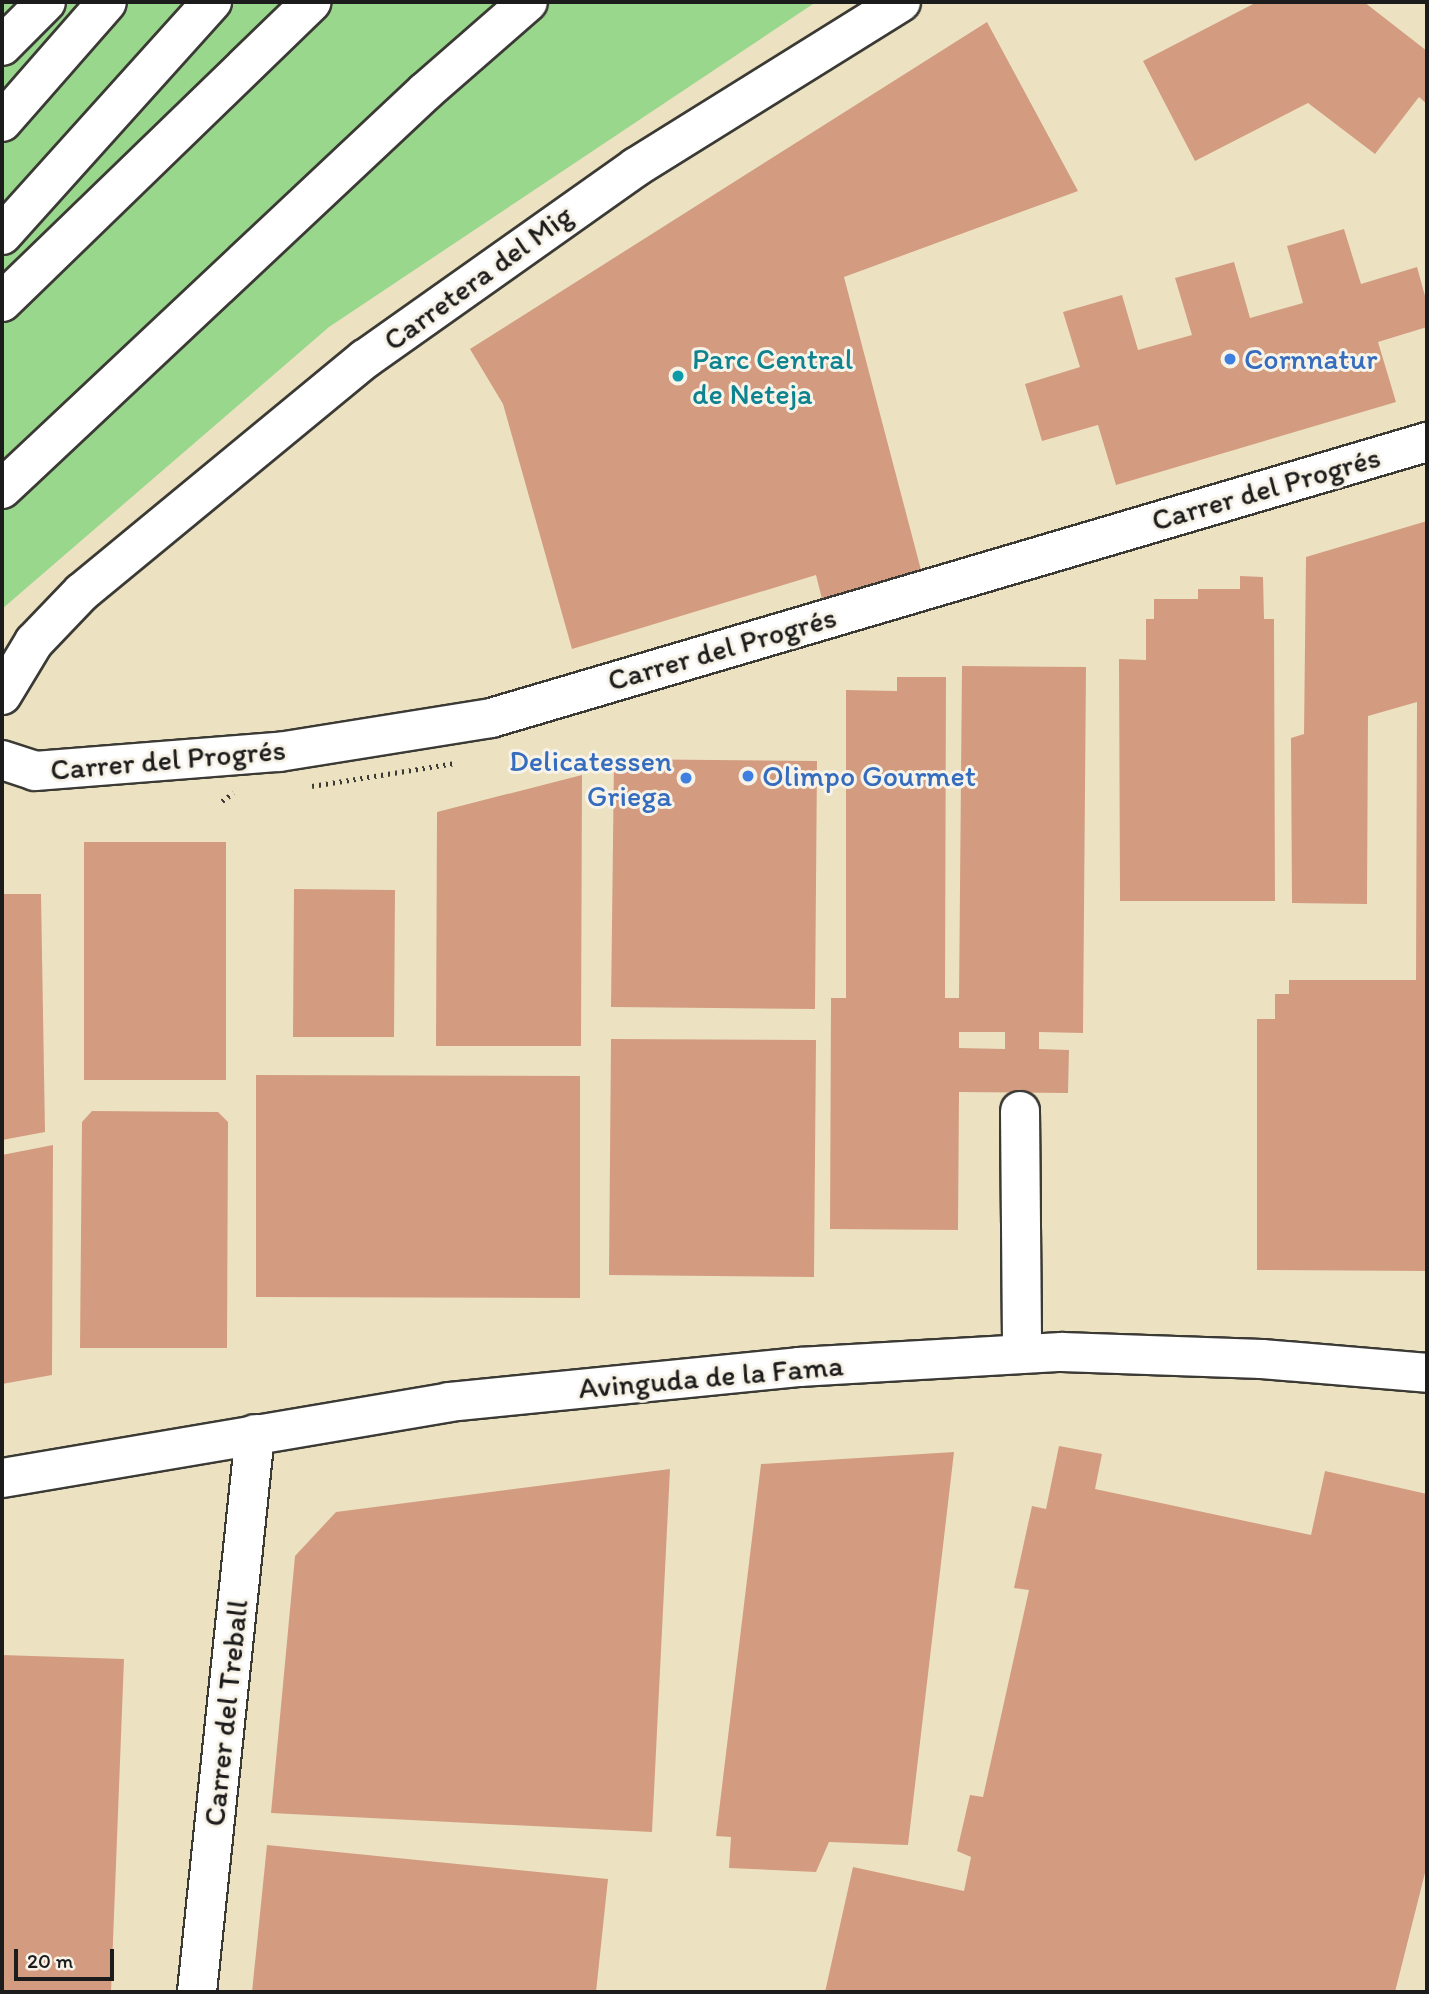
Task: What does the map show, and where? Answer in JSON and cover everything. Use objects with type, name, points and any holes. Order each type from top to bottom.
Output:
[{"type":"main road","points":[[2,46],[46,2]]},
{"type":"main road","points":[[2,122],[107,2]]},
{"type":"main road","points":[[2,235],[212,2]]},
{"type":"main road","points":[[2,302],[312,2]]},
{"type":"main road","points":[[426,91],[510,2]]},
{"type":"main road","points":[[2,489],[426,91],[528,2]]},
{"type":"main road","name":"Carretera del Mig","points":[[2,652],[82,592],[262,441],[502,259],[772,79],[901,2]]},
{"type":"main road","name":"Carrer del Progrés","points":[[2,760],[35,771],[266,753],[491,718],[1427,442]]},
{"type":"main road","name":"Carretera del Mig","points":[[2,695],[34,642],[82,592]]},
{"type":"main road","points":[[1020,1111],[1022,1353]]},
{"type":"main road","name":"Avinguda de la Fama","points":[[2,1478],[449,1402],[799,1367],[1022,1353],[1262,1359],[1427,1373]]},
{"type":"main road","name":"Carrer del Treball","points":[[197,1992],[254,1434]]},
{"type":"path","name":"Carrer del Progrés","points":[[222,801],[233,793]]},
{"type":"green space","points":[[2,2],[816,2],[329,327],[2,609]]},
{"type":"building","points":[[1257,2],[1364,2],[1427,51],[1427,104],[1419,97],[1375,154],[1308,103],[1195,161],[1143,61]]},
{"type":"building","name":"Parc Central de Neteja","points":[[987,22],[1078,191],[844,277],[921,570],[822,599],[816,575],[572,649],[503,404],[470,349]]},
{"type":"building","name":"Cornnatur","points":[[1344,229],[1361,284],[1417,267],[1427,303],[1427,327],[1378,342],[1396,402],[1116,485],[1098,425],[1042,441],[1025,384],[1080,367],[1063,312],[1122,295],[1138,350],[1192,335],[1175,278],[1234,262],[1250,318],[1303,303],[1287,246]]},
{"type":"building","points":[[1427,521],[1427,1271],[1257,1270],[1257,1019],[1275,1019],[1275,994],[1289,994],[1289,980],[1416,980],[1417,702],[1368,716],[1367,904],[1292,903],[1291,738],[1304,734],[1306,557]]},
{"type":"building","points":[[1240,576],[1263,577],[1264,619],[1274,619],[1275,901],[1120,901],[1119,659],[1146,660],[1146,619],[1154,619],[1154,599],[1198,599],[1198,589],[1240,589]]},
{"type":"building","points":[[962,666],[1086,667],[1083,1033],[1039,1032],[1039,1049],[1069,1050],[1068,1093],[959,1092],[958,1230],[830,1229],[831,998],[846,998],[846,690],[897,691],[897,677],[946,677],[945,998],[959,998]],"holes":[[[959,1032],[1005,1032],[1005,1049],[959,1048]]]},
{"type":"building","points":[[614,759],[817,761],[815,1009],[611,1007]]},
{"type":"building","points":[[582,775],[581,1046],[436,1046],[437,812]]},
{"type":"building","points":[[84,842],[226,842],[226,1080],[84,1080]]},
{"type":"building","points":[[294,889],[395,890],[394,1037],[293,1037]]},
{"type":"building","points":[[2,894],[41,894],[45,1132],[2,1140]]},
{"type":"building","points":[[611,1039],[816,1040],[814,1277],[609,1275]]},
{"type":"building","points":[[256,1075],[580,1076],[580,1298],[256,1297]]},
{"type":"building","points":[[92,1111],[218,1112],[228,1122],[227,1348],[80,1348],[82,1122]]},
{"type":"building","points":[[53,1145],[52,1375],[2,1384],[2,1155]]},
{"type":"building","points":[[1059,1446],[1102,1454],[1095,1489],[1311,1535],[1325,1471],[1427,1494],[1427,1865],[1395,1992],[825,1992],[853,1867],[964,1891],[971,1857],[957,1851],[970,1795],[983,1797],[1029,1590],[1014,1588],[1032,1506],[1046,1509]]},
{"type":"building","points":[[954,1452],[908,1845],[829,1842],[816,1872],[729,1868],[731,1837],[716,1836],[761,1464]]},
{"type":"building","points":[[670,1469],[652,1832],[271,1813],[295,1556],[336,1512]]},
{"type":"building","points":[[2,1655],[124,1659],[111,1992],[2,1992]]},
{"type":"building","points":[[267,1845],[608,1879],[596,1992],[252,1992]]},
{"type":"place","name":"Cornnatur","points":[[1230,359]]},
{"type":"place","name":"Parc Central de Neteja","points":[[678,376]]},
{"type":"place","name":"Olimpo Gourmet","points":[[748,776]]},
{"type":"place","name":"Delicatessen Griega","points":[[686,778]]}]
